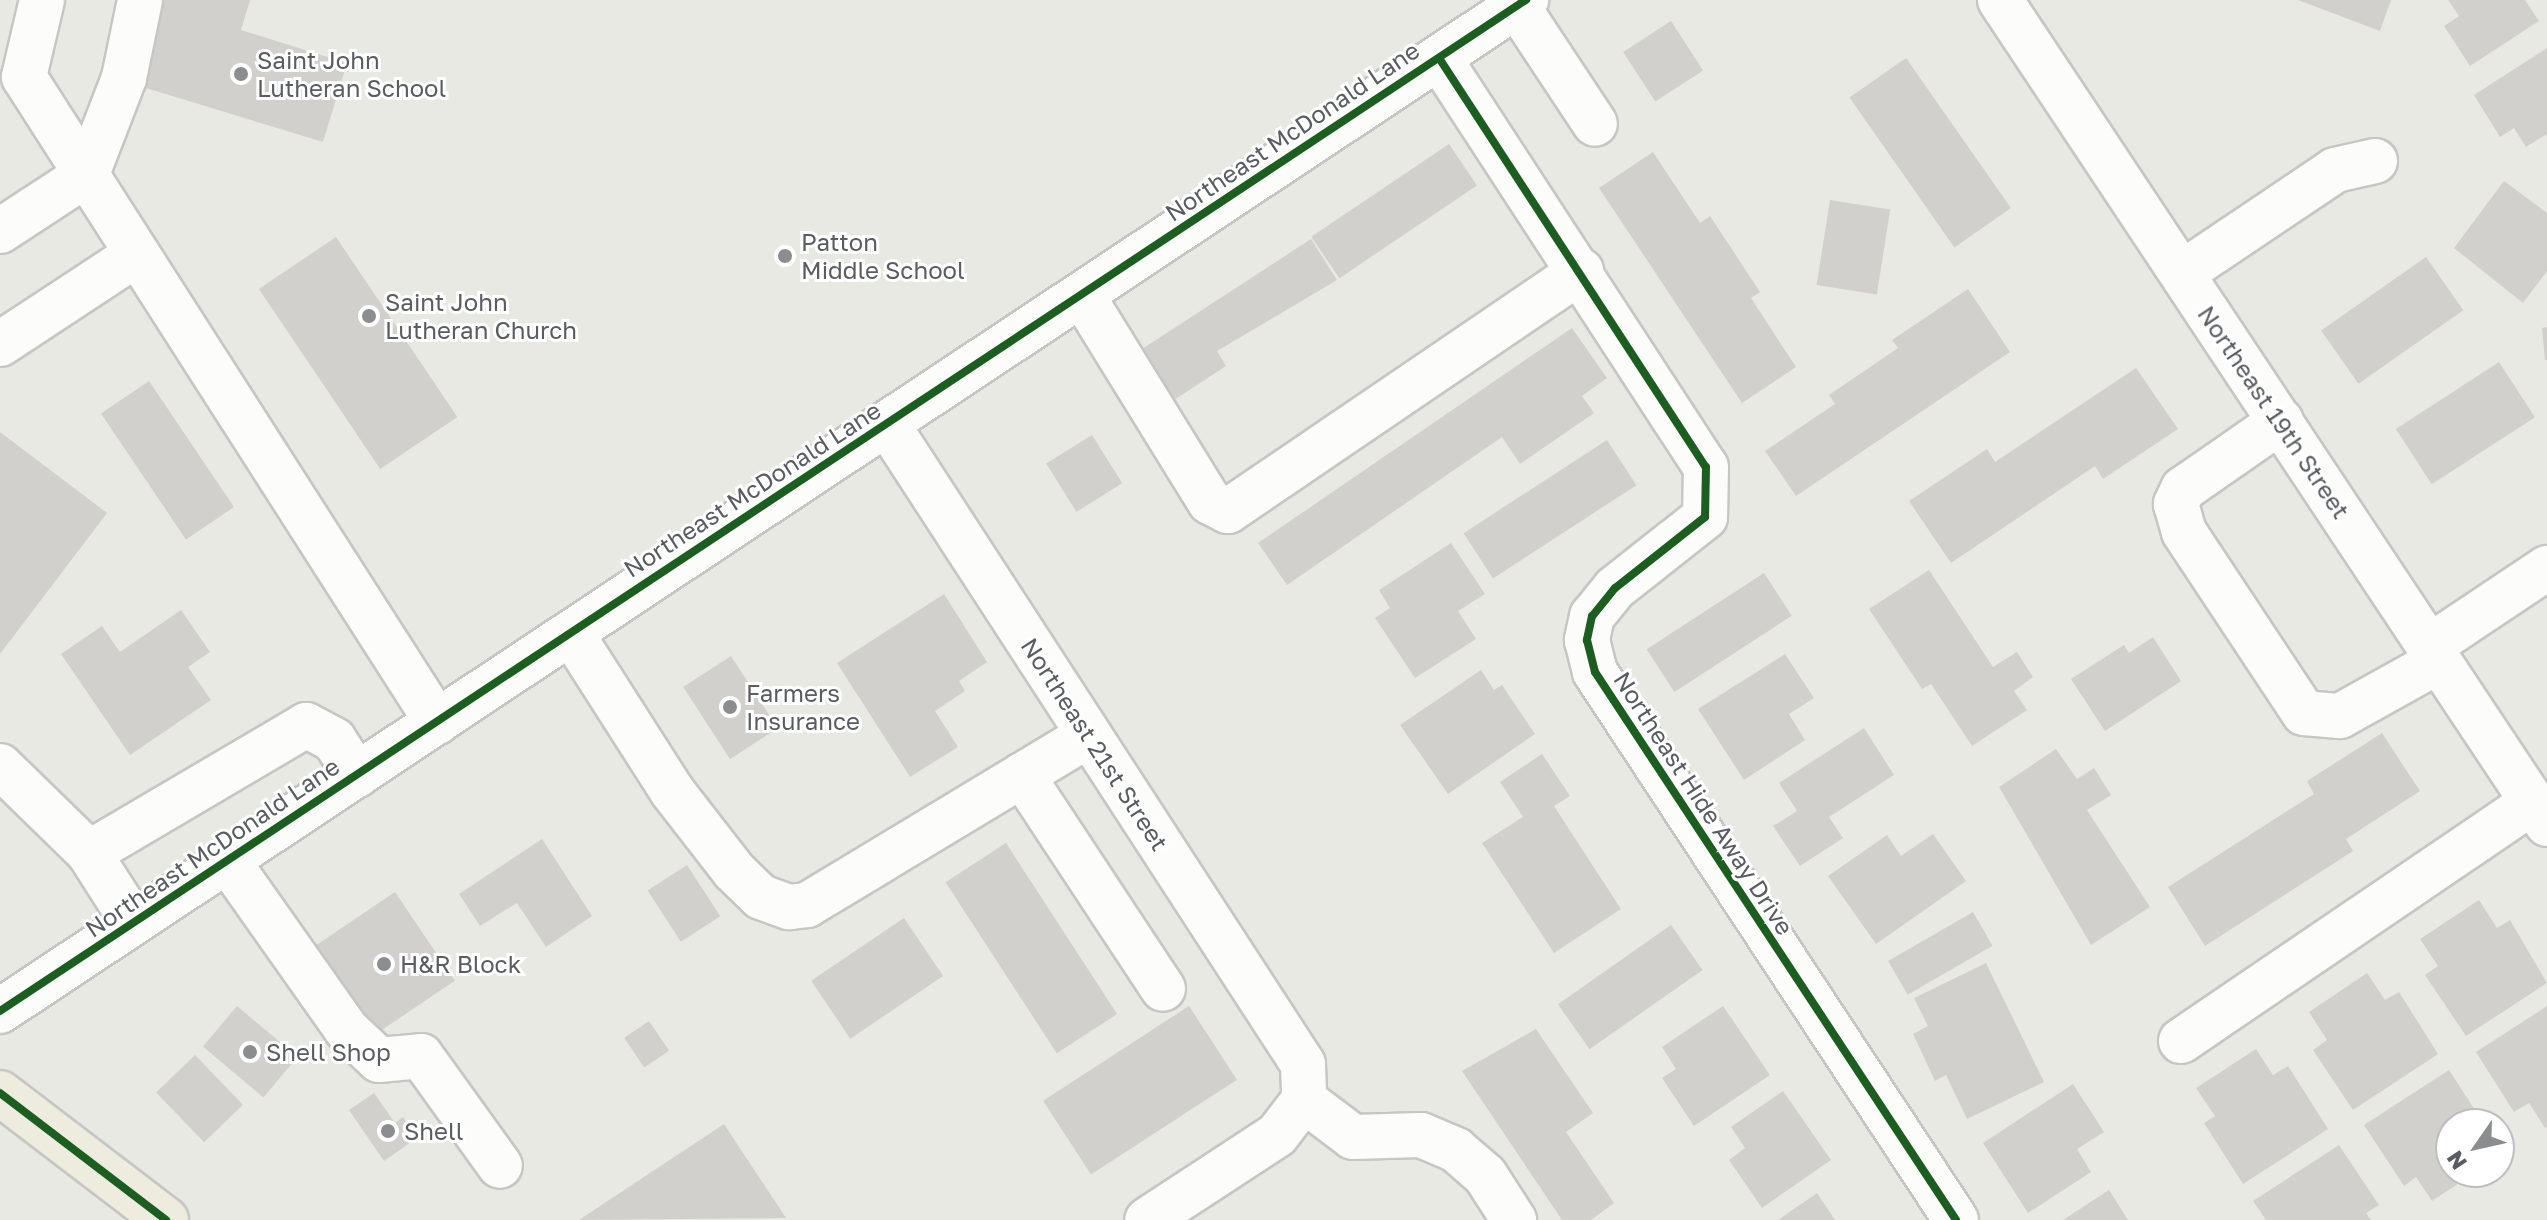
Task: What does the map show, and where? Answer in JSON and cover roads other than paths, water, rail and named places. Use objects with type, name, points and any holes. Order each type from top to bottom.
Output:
[{"type":"highway","points":[[0,1093],[166,1220]]},
{"type":"street","points":[[42,0],[12,85],[87,174],[437,722]]},
{"type":"street","points":[[0,231],[87,174],[124,78],[140,0]]},
{"type":"street","name":"Northeast 19th Street","points":[[2000,0],[2540,813]]},
{"type":"street","points":[[1522,3],[1595,124]]},
{"type":"street","name":"Northeast McDonald Lane","points":[[0,1011],[1522,3]]},
{"type":"street","name":"Northeast Hide Away Drive","points":[[1439,58],[1694,440],[1710,499],[1691,534],[1615,588],[1592,616],[1587,640],[1595,672],[1956,1220]]},
{"type":"street","points":[[2182,273],[2335,170],[2375,161]]},
{"type":"street","points":[[0,344],[137,254]]},
{"type":"street","points":[[1082,295],[1210,502],[1228,511],[1581,271]]},
{"type":"street","points":[[2281,421],[2183,489],[2176,504],[2184,532],[2304,713],[2340,716],[2435,654],[2547,568]]},
{"type":"street","name":"Northeast 21st Street","points":[[887,424],[1089,735],[1304,1082],[1353,1137],[1421,1135],[1456,1150],[1485,1175],[1514,1220]]},
{"type":"street","points":[[571,633],[672,791],[734,871],[761,897],[789,907],[807,905],[1089,735]]},
{"type":"street","points":[[89,853],[306,725],[334,740],[357,775]]},
{"type":"street","points":[[0,766],[89,853],[133,922]]},
{"type":"street","points":[[1022,775],[1163,989]]},
{"type":"street","points":[[2181,1041],[2540,813]]},
{"type":"street","points":[[227,860],[346,1029],[379,1060],[421,1056],[500,1166]]},
{"type":"street","points":[[1147,1220],[1277,1135],[1304,1082]]},
{"type":"place","name":"Saint John Lutheran School","points":[[241,74]]},
{"type":"place","name":"Patton Middle School","points":[[785,256]]},
{"type":"place","name":"Saint John Lutheran Church","points":[[369,316]]},
{"type":"place","name":"Farmers Insurance","points":[[730,707]]},
{"type":"place","name":"H&R Block","points":[[384,964]]},
{"type":"place","name":"Shell Shop","points":[[250,1052]]},
{"type":"place","name":"Shell","points":[[388,1131]]}]
